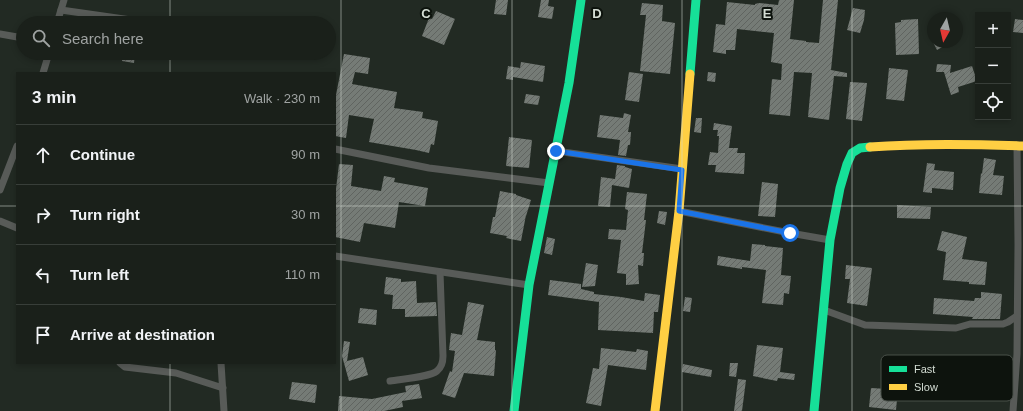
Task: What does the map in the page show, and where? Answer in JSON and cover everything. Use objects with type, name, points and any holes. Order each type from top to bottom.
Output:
[{"type":"street","points":[[59,16],[64,0]]},
{"type":"street","points":[[514,411],[529,285],[569,83],[581,0]]},
{"type":"street","points":[[655,411],[679,211],[696,0]]},
{"type":"street","points":[[61,10],[103,16]]},
{"type":"street","points":[[0,34],[16,37]]},
{"type":"street","points":[[43,72],[47,60]]},
{"type":"street","points":[[814,411],[830,240],[840,188],[852,153],[860,148],[895,145],[982,144],[1020,146],[1017,354],[1013,411]]},
{"type":"street","points":[[0,190],[16,149]]},
{"type":"street","points":[[336,149],[428,168],[549,183]]},
{"type":"street","points":[[556,151],[682,170]]},
{"type":"street","points":[[679,211],[830,240]]},
{"type":"street","points":[[0,221],[16,228]]},
{"type":"street","points":[[336,256],[529,285]]},
{"type":"street","points":[[390,381],[431,374],[438,371],[443,362],[440,272]]},
{"type":"street","points":[[824,310],[864,325],[956,328],[970,324],[1003,324],[1017,316]]},
{"type":"street","points":[[121,364],[125,367],[176,374],[222,388]]},
{"type":"street","points":[[221,364],[224,411]]},
{"type":"building","points":[[496,0],[508,0],[506,15],[494,14]]},
{"type":"building","points":[[541,0],[549,0],[548,6],[554,7],[552,19],[538,17]]},
{"type":"building","points":[[779,0],[794,0],[790,39],[819,43],[823,0],[838,0],[831,70],[847,73],[847,77],[834,76],[829,120],[808,117],[812,73],[794,72],[790,116],[769,114],[772,79],[781,80],[782,64],[771,62],[774,33],[737,29],[735,50],[726,50],[726,54],[713,52],[716,24],[725,25],[727,2],[755,5],[759,3],[778,5]]},
{"type":"building","points":[[642,3],[663,5],[662,21],[675,23],[670,74],[640,71],[646,15],[640,15]]},
{"type":"building","points":[[853,8],[865,10],[860,33],[847,30]]},
{"type":"building","points":[[436,11],[455,19],[444,45],[422,36],[429,18],[432,19]]},
{"type":"building","points":[[918,19],[919,54],[896,55],[895,23],[901,22],[901,20]]},
{"type":"building","points":[[1015,19],[1023,20],[1023,33],[1013,32]]},
{"type":"building","points":[[344,54],[370,58],[368,74],[355,72],[352,84],[397,92],[394,108],[423,112],[422,118],[438,121],[434,145],[431,144],[429,153],[369,142],[374,119],[349,115],[346,138],[336,136],[336,95]]},
{"type":"building","points":[[122,60],[134,60],[134,63]]},
{"type":"building","points":[[521,62],[545,66],[543,82],[513,77],[513,80],[506,79],[508,66],[520,68]]},
{"type":"building","points":[[937,64],[951,65],[950,73],[972,66],[975,75],[975,82],[958,87],[959,92],[951,95],[944,72],[936,72]]},
{"type":"building","points":[[889,68],[908,70],[904,101],[886,99]]},
{"type":"building","points":[[629,72],[643,74],[639,102],[625,100]]},
{"type":"building","points":[[708,72],[716,73],[715,82],[707,81]]},
{"type":"building","points":[[850,82],[867,83],[862,121],[846,119]]},
{"type":"building","points":[[526,94],[540,96],[538,105],[524,103]]},
{"type":"building","points":[[624,113],[631,115],[628,132],[631,132],[630,145],[628,145],[626,156],[618,155],[620,140],[597,137],[600,115],[623,118]]},
{"type":"building","points":[[696,118],[702,118],[701,133],[694,132]]},
{"type":"building","points":[[714,123],[732,126],[729,148],[738,148],[737,153],[745,153],[744,174],[715,172],[716,165],[708,165],[710,152],[718,153],[719,136],[717,136],[718,130],[713,130]]},
{"type":"building","points":[[509,137],[532,140],[529,168],[506,166]]},
{"type":"building","points":[[984,158],[996,160],[993,175],[1004,176],[1002,195],[979,193]]},
{"type":"building","points":[[927,163],[935,164],[934,170],[954,172],[953,190],[932,188],[932,193],[923,192]]},
{"type":"building","points":[[339,164],[353,165],[351,186],[381,191],[384,176],[395,178],[394,182],[428,188],[425,206],[399,202],[395,228],[364,223],[360,242],[336,237],[336,189]]},
{"type":"building","points":[[617,165],[632,169],[629,188],[612,185],[610,207],[598,206],[601,177],[615,179]]},
{"type":"building","points":[[762,182],[778,184],[775,217],[758,216]]},
{"type":"building","points":[[500,191],[516,194],[531,200],[526,215],[521,241],[506,238],[507,236],[490,233]]},
{"type":"building","points":[[627,192],[647,194],[642,253],[644,253],[643,266],[638,265],[639,284],[626,285],[626,274],[617,273],[621,240],[608,239],[609,229],[626,230],[628,210],[625,209]]},
{"type":"building","points":[[897,205],[931,207],[930,219],[897,218]]},
{"type":"building","points":[[659,211],[667,212],[665,225],[657,223]]},
{"type":"building","points":[[942,231],[967,237],[962,259],[987,262],[985,285],[943,280],[946,252],[937,250]]},
{"type":"building","points":[[547,237],[555,239],[552,255],[544,253]]},
{"type":"building","points":[[752,244],[783,248],[781,275],[791,276],[789,294],[784,293],[783,305],[762,303],[766,270],[742,267],[742,269],[717,265],[718,256],[750,261]]},
{"type":"building","points":[[586,263],[598,265],[595,286],[582,287]]},
{"type":"building","points":[[846,265],[872,268],[867,306],[847,303],[850,279],[845,279]]},
{"type":"building","points":[[386,277],[401,279],[401,282],[416,281],[417,303],[436,302],[437,316],[405,317],[405,309],[392,309],[393,295],[384,294]]},
{"type":"building","points":[[550,280],[581,284],[581,289],[594,292],[594,294],[644,301],[645,293],[660,295],[658,312],[654,312],[653,333],[598,330],[599,302],[548,295]]},
{"type":"building","points":[[981,292],[1002,294],[1000,319],[972,319],[973,317],[933,314],[934,298],[974,301],[975,298],[981,298]]},
{"type":"building","points":[[685,297],[692,298],[690,312],[683,311]]},
{"type":"building","points":[[468,302],[484,305],[477,340],[495,342],[496,350],[494,376],[464,373],[455,398],[442,394],[450,371],[452,372],[455,351],[449,350],[451,333],[462,335]]},
{"type":"building","points":[[360,308],[377,310],[376,325],[358,323]]},
{"type":"building","points":[[344,341],[350,342],[347,361],[363,357],[368,375],[349,381],[342,356]]},
{"type":"building","points":[[757,345],[783,348],[780,372],[795,374],[794,380],[778,378],[777,381],[753,376]]},
{"type":"building","points":[[601,348],[636,352],[637,349],[648,351],[646,370],[608,365],[601,406],[586,403],[593,368],[599,369]]},
{"type":"building","points":[[730,363],[738,363],[736,377],[729,376]]},
{"type":"building","points":[[683,364],[712,370],[711,377],[682,372]]},
{"type":"building","points":[[738,379],[746,380],[742,411],[734,411]]},
{"type":"building","points":[[292,382],[317,385],[315,403],[289,399]]},
{"type":"building","points":[[419,384],[422,398],[402,401],[403,407],[384,411],[338,411],[339,396],[372,399],[406,392],[405,386]]},
{"type":"building","points":[[871,388],[881,389],[881,401],[897,401],[896,410],[869,407]]},
{"type":"traffic: fast","points":[[514,411],[529,285],[569,83],[581,0]]},
{"type":"traffic: fast","points":[[690,74],[696,0]]},
{"type":"traffic: fast","points":[[814,411],[830,240],[840,188],[852,153],[860,148],[870,147]]},
{"type":"traffic: slow","points":[[655,411],[679,211],[690,74]]},
{"type":"traffic: slow","points":[[870,147],[946,144],[1023,146]]},
{"type":"route","points":[[556,151],[682,170],[679,211],[790,233]]}]
